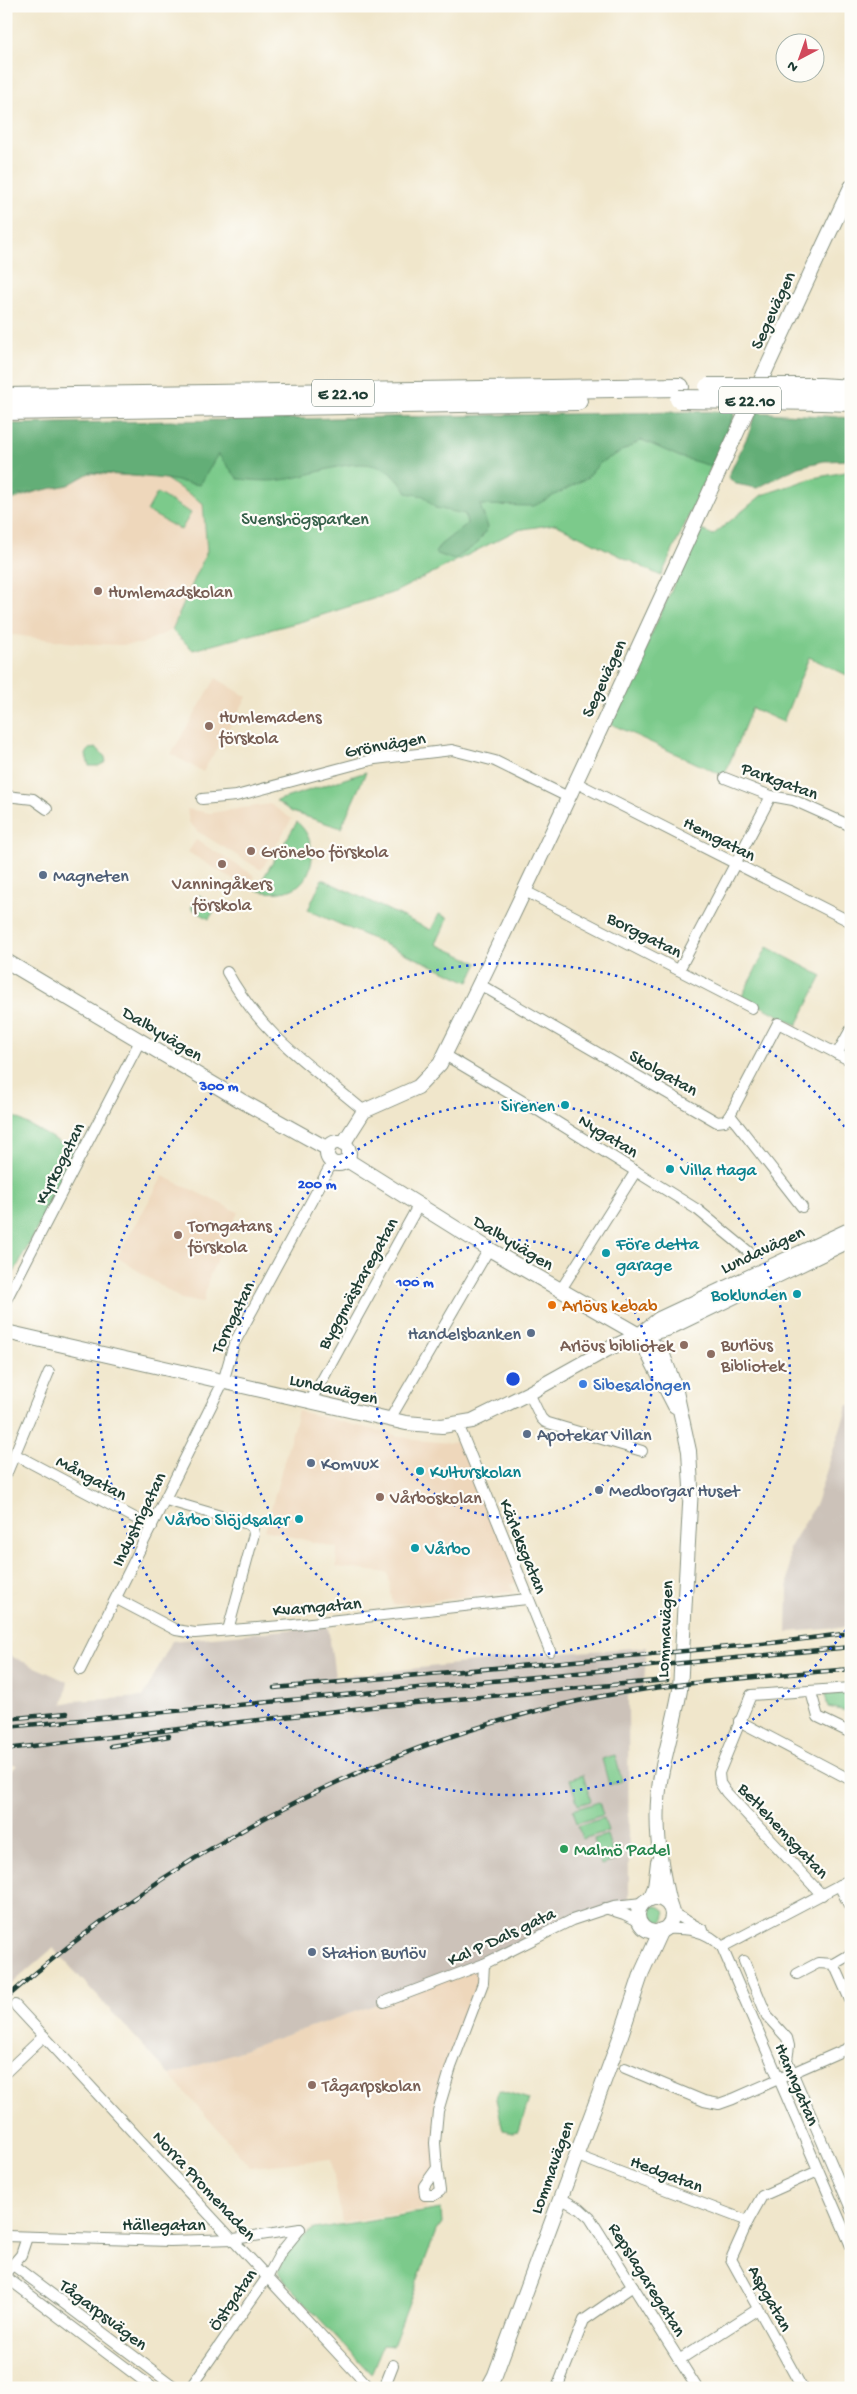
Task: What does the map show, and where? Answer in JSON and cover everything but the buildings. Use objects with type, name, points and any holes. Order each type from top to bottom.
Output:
[{"type":"highway","name":"E 22.10","points":[[6,397],[679,393],[821,394],[851,389]]},
{"type":"highway","name":"E 22.10","points":[[6,411],[401,406],[679,393]]},
{"type":"highway","name":"E 22.10","points":[[821,394],[851,402]]},
{"type":"street","name":"Segevägen","points":[[342,1144],[364,1111],[373,1105],[418,1087],[435,1072],[445,1055],[679,562],[745,411],[851,188]]},
{"type":"street","name":"Grönvägen","points":[[202,799],[236,796],[375,759],[452,750],[495,761],[568,797]]},
{"type":"street","name":"Parkgatan","points":[[725,778],[771,796],[793,800],[850,826]]},
{"type":"street","name":"Hemgatan","points":[[575,782],[851,922]]},
{"type":"street","points":[[6,796],[32,799],[47,809]]},
{"type":"street","points":[[678,970],[771,796]]},
{"type":"street","name":"Borggatan","points":[[523,890],[752,1008]]},
{"type":"street","name":"Dalbyvägen","points":[[6,961],[140,1041],[328,1149]]},
{"type":"street","points":[[227,972],[253,1012],[276,1038],[300,1061],[364,1111]]},
{"type":"street","name":"Skolgatan","points":[[479,984],[717,1122],[725,1121],[730,1115]]},
{"type":"street","points":[[802,1207],[730,1115],[778,1023],[851,1061]]},
{"type":"street","points":[[838,1054],[851,1029]]},
{"type":"street","name":"Kyrkogatan","points":[[6,1300],[140,1041]]},
{"type":"street","name":"Nygatan","points":[[445,1055],[698,1210],[749,1252]]},
{"type":"street","points":[[334,1143],[342,1144],[348,1151],[347,1160],[340,1164],[332,1163],[328,1159],[328,1149],[334,1143]]},
{"type":"street","name":"Dalbyvägen","points":[[347,1160],[489,1249],[639,1335]]},
{"type":"street","name":"Torngatan","points":[[223,1382],[232,1349],[240,1331],[332,1163]]},
{"type":"street","points":[[560,1291],[636,1171]]},
{"type":"street","name":"Byggmästaregatan","points":[[310,1402],[418,1206]]},
{"type":"street","name":"Lundavägen","points":[[639,1335],[659,1319],[851,1229]]},
{"type":"street","name":"Lundavägen","points":[[6,1332],[390,1419],[426,1426],[458,1424],[472,1421],[529,1393],[606,1350],[639,1335],[667,1329],[851,1240]]},
{"type":"street","points":[[390,1419],[489,1249]]},
{"type":"street","name":"Lommavägen","points":[[488,2388],[494,2381],[575,2155],[621,2035],[642,1972],[662,1930],[669,1923],[670,1910],[660,1847],[658,1813],[660,1788],[680,1690],[691,1475],[689,1451],[675,1387],[660,1350],[639,1335]]},
{"type":"street","points":[[6,1475],[16,1455],[49,1372]]},
{"type":"street","name":"Industrigatan","points":[[80,1670],[223,1382]]},
{"type":"street","points":[[529,1393],[541,1418],[545,1422],[642,1451]]},
{"type":"street","name":"Kärleksgatan","points":[[458,1424],[527,1599],[550,1651]]},
{"type":"street","name":"Mångatan","points":[[16,1455],[152,1528]]},
{"type":"street","points":[[166,1500],[248,1524],[253,1528],[254,1534],[228,1630]]},
{"type":"street","name":"Kvarngatan","points":[[116,1599],[176,1630],[195,1633],[369,1618],[527,1599]]},
{"type":"street","points":[[851,1688],[811,1692],[754,1694],[748,1698],[739,1721],[851,1780]]},
{"type":"street","points":[[811,1692],[818,1717],[851,1734]]},
{"type":"street","name":"Betlehemsgatan","points":[[739,1721],[719,1773],[722,1787],[822,1895]]},
{"type":"street","name":"Lommavägen","points":[[642,1972],[644,1941],[638,1913],[655,1887],[660,1847]]},
{"type":"street","points":[[722,1947],[851,1879]]},
{"type":"street","points":[[839,1885],[851,1909]]},
{"type":"street","points":[[646,1901],[661,1900],[670,1910]]},
{"type":"street","name":"Kal P Dals gata","points":[[384,2002],[484,1964],[572,1920],[604,1908],[646,1901]]},
{"type":"street","points":[[604,1908],[624,1914],[649,1930],[662,1930]]},
{"type":"street","name":"Hamngatan","points":[[670,1910],[698,1926],[722,1947],[851,2246]]},
{"type":"street","name":"Hamngatan","points":[[662,1930],[683,1928],[700,1932],[711,1938]]},
{"type":"street","points":[[797,1974],[818,1963],[834,1964],[851,1954]]},
{"type":"street","points":[[744,1961],[767,2016],[787,2038],[789,2046],[786,2060],[850,2206],[835,2210]]},
{"type":"street","points":[[437,2168],[435,2143],[438,2111],[451,2067],[483,1983],[484,1964]]},
{"type":"street","points":[[834,1964],[851,2002]]},
{"type":"street","name":"Norra Promenaden","points":[[15,2006],[234,2239],[370,2388]]},
{"type":"street","points":[[6,2072],[44,2036]]},
{"type":"street","points":[[625,2068],[712,2103],[733,2099],[851,2047]]},
{"type":"street","name":"Hedgatan","points":[[575,2155],[748,2221]]},
{"type":"street","name":"Aspgatan","points":[[802,2388],[731,2259],[748,2221],[762,2196],[818,2171]]},
{"type":"street","name":"Repslagaregatan","points":[[560,2198],[580,2209],[590,2218],[697,2388]]},
{"type":"street","name":"Hällegatan","points":[[6,2236],[170,2242],[234,2239],[300,2229]]},
{"type":"street","name":"Östgatan","points":[[190,2388],[268,2276],[281,2252],[300,2229]]},
{"type":"street","points":[[10,2269],[21,2255],[28,2237]]},
{"type":"street","name":"Tågarpsvägen","points":[[10,2269],[176,2388]]},
{"type":"street","name":"Tågarpsvägen","points":[[6,2278],[154,2388]]},
{"type":"street","points":[[556,2388],[584,2320],[634,2286]]},
{"type":"street","points":[[679,2360],[758,2309]]},
{"type":"street","points":[[384,2388],[393,2365]]},
{"type":"shaded area","name":"Humlemadskolan","points":[[89,473],[164,478],[203,503],[207,551],[172,630],[141,644],[120,645],[76,643],[6,634],[6,502]]},
{"type":"shaded area","name":"Humlemadens förskola","points":[[216,678],[247,697],[203,772],[171,754]]},
{"type":"shaded area","name":"Grönebo förskola","points":[[270,804],[292,819],[261,870],[197,831],[189,822],[187,809],[210,813]]},
{"type":"shaded area","name":"Vanningåkers förskola","points":[[196,840],[255,876],[247,888],[188,852]]},
{"type":"shaded area","name":"Torngatans förskola","points":[[163,1176],[238,1212],[209,1277],[203,1303],[181,1299],[117,1257]]},
{"type":"shaded area","points":[[848,1405],[851,1405],[851,1627],[787,1632],[789,1549],[816,1503]]},
{"type":"shaded area","name":"Vårboskolan","points":[[298,1411],[415,1440],[451,1443],[464,1439],[520,1581],[510,1585],[514,1592],[393,1605],[388,1573],[336,1567],[337,1548],[265,1530]]},
{"type":"shaded area","points":[[328,1626],[335,1677],[549,1654],[647,1647],[643,1692],[628,1695],[629,1904],[614,1906],[436,1984],[170,2075],[53,1948],[6,1989],[6,1777],[17,1765],[6,1765],[6,1654],[68,1682],[63,1704],[73,1701],[143,1697],[172,1641]]},
{"type":"shaded area","name":"Tågarpskolan","points":[[484,1964],[442,2096],[437,2168],[425,2195],[426,2209],[342,2222],[331,2159],[251,2167],[170,2075],[436,1984]]},
{"type":"green space","points":[[735,411],[711,466],[680,457],[642,440],[600,463],[587,478],[534,506],[480,505],[488,527],[478,543],[454,560],[435,553],[440,545],[467,524],[465,514],[435,508],[424,496],[407,493],[395,477],[381,468],[366,464],[333,468],[281,480],[238,479],[218,454],[200,485],[166,479],[91,472],[68,485],[19,495],[6,501],[6,424]]},
{"type":"green space","points":[[755,412],[851,418],[851,460],[824,461],[798,467],[757,488],[736,484],[728,477],[750,431]]},
{"type":"green space","name":"Svenshögsparken","points":[[495,415],[735,416],[661,576],[555,524],[517,530],[395,592],[303,621],[193,650],[172,630],[207,551],[203,503],[164,478],[89,473],[6,502],[6,425]]},
{"type":"green space","points":[[851,471],[851,677],[809,657],[783,722],[752,708],[724,776],[611,724],[699,529],[713,535],[762,495],[813,478]]},
{"type":"green space","points":[[157,493],[191,513],[181,530],[147,511]]},
{"type":"green space","points":[[97,748],[105,757],[106,762],[98,766],[89,766],[86,755],[89,749]]},
{"type":"green space","points":[[366,772],[341,828],[292,812],[276,801]]},
{"type":"green space","points":[[297,822],[303,828],[311,844],[312,861],[306,877],[300,884],[290,890],[267,892],[256,890]]},
{"type":"green space","points":[[322,879],[431,930],[439,914],[448,918],[436,944],[478,963],[469,982],[308,910]]},
{"type":"green space","points":[[199,895],[217,906],[209,919],[191,908]]},
{"type":"green space","points":[[767,947],[822,976],[797,1025],[742,996]]},
{"type":"green space","points":[[6,1112],[77,1152],[9,1282],[6,1281]]},
{"type":"green space","points":[[851,1691],[851,1712],[828,1707],[825,1694]]},
{"type":"green space","points":[[615,1755],[622,1781],[609,1785],[602,1759]]},
{"type":"green space","points":[[583,1775],[591,1801],[578,1805],[570,1779]]},
{"type":"green space","points":[[599,1802],[603,1815],[577,1823],[573,1810]]},
{"type":"green space","points":[[604,1818],[608,1831],[582,1839],[578,1826]]},
{"type":"green space","points":[[607,1835],[615,1861],[601,1865],[594,1839]]},
{"type":"green space","points":[[652,1906],[660,1906],[665,1911],[663,1922],[652,1924],[647,1919],[647,1911]]},
{"type":"green space","points":[[499,2090],[529,2099],[519,2131],[503,2130],[496,2099]]},
{"type":"green space","points":[[441,2209],[442,2223],[436,2231],[393,2346],[383,2345],[371,2374],[289,2286],[278,2271],[280,2264],[292,2247],[314,2229]]},
{"type":"railway","points":[[274,1688],[772,1643],[851,1633]]},
{"type":"railway","points":[[6,1727],[851,1647]]},
{"type":"railway","points":[[6,1998],[69,1946],[135,1898],[203,1853],[274,1813],[347,1777],[422,1747],[499,1721],[612,1694],[714,1681],[851,1669]]},
{"type":"railway","points":[[6,1749],[371,1707],[667,1680]]},
{"type":"railway","points":[[6,1719],[67,1713]]},
{"type":"railway","points":[[111,1746],[169,1736]]},
{"type":"place","name":"Humlemadskolan","points":[[98,591]]},
{"type":"place","name":"Humlemadens förskola","points":[[209,726]]},
{"type":"place","name":"Grönebo förskola","points":[[251,851]]},
{"type":"place","name":"Vanningåkers förskola","points":[[222,864]]},
{"type":"place","name":"Magneten","points":[[43,875]]},
{"type":"place","name":"Sirenen","points":[[565,1105]]},
{"type":"place","name":"Villa Haga","points":[[670,1169]]},
{"type":"place","name":"Torngatans förskola","points":[[178,1235]]},
{"type":"place","name":"Före detta garage","points":[[606,1253]]},
{"type":"place","name":"Boklunden","points":[[797,1294]]},
{"type":"place","name":"Arlövs kebab","points":[[552,1305]]},
{"type":"place","name":"Handelsbanken","points":[[531,1333]]},
{"type":"place","name":"Arlövs bibliotek","points":[[684,1345]]},
{"type":"place","name":"Burlövs Bibliotek","points":[[711,1354]]},
{"type":"place","name":"Sibesalongen","points":[[583,1384]]},
{"type":"place","name":"Apotekar Villan","points":[[527,1434]]},
{"type":"place","name":"Komvux","points":[[311,1463]]},
{"type":"place","name":"Kulturskolan","points":[[420,1471]]},
{"type":"place","name":"Medborgar Huset","points":[[599,1490]]},
{"type":"place","name":"Vårboskolan","points":[[380,1497]]},
{"type":"place","name":"Vårbo Slöjdsalar","points":[[299,1519]]},
{"type":"place","name":"Vårbo","points":[[415,1548]]},
{"type":"place","name":"Malmö Padel","points":[[564,1849]]},
{"type":"place","name":"Station Burlöv","points":[[312,1952]]},
{"type":"place","name":"Tågarpskolan","points":[[312,2085]]}]
